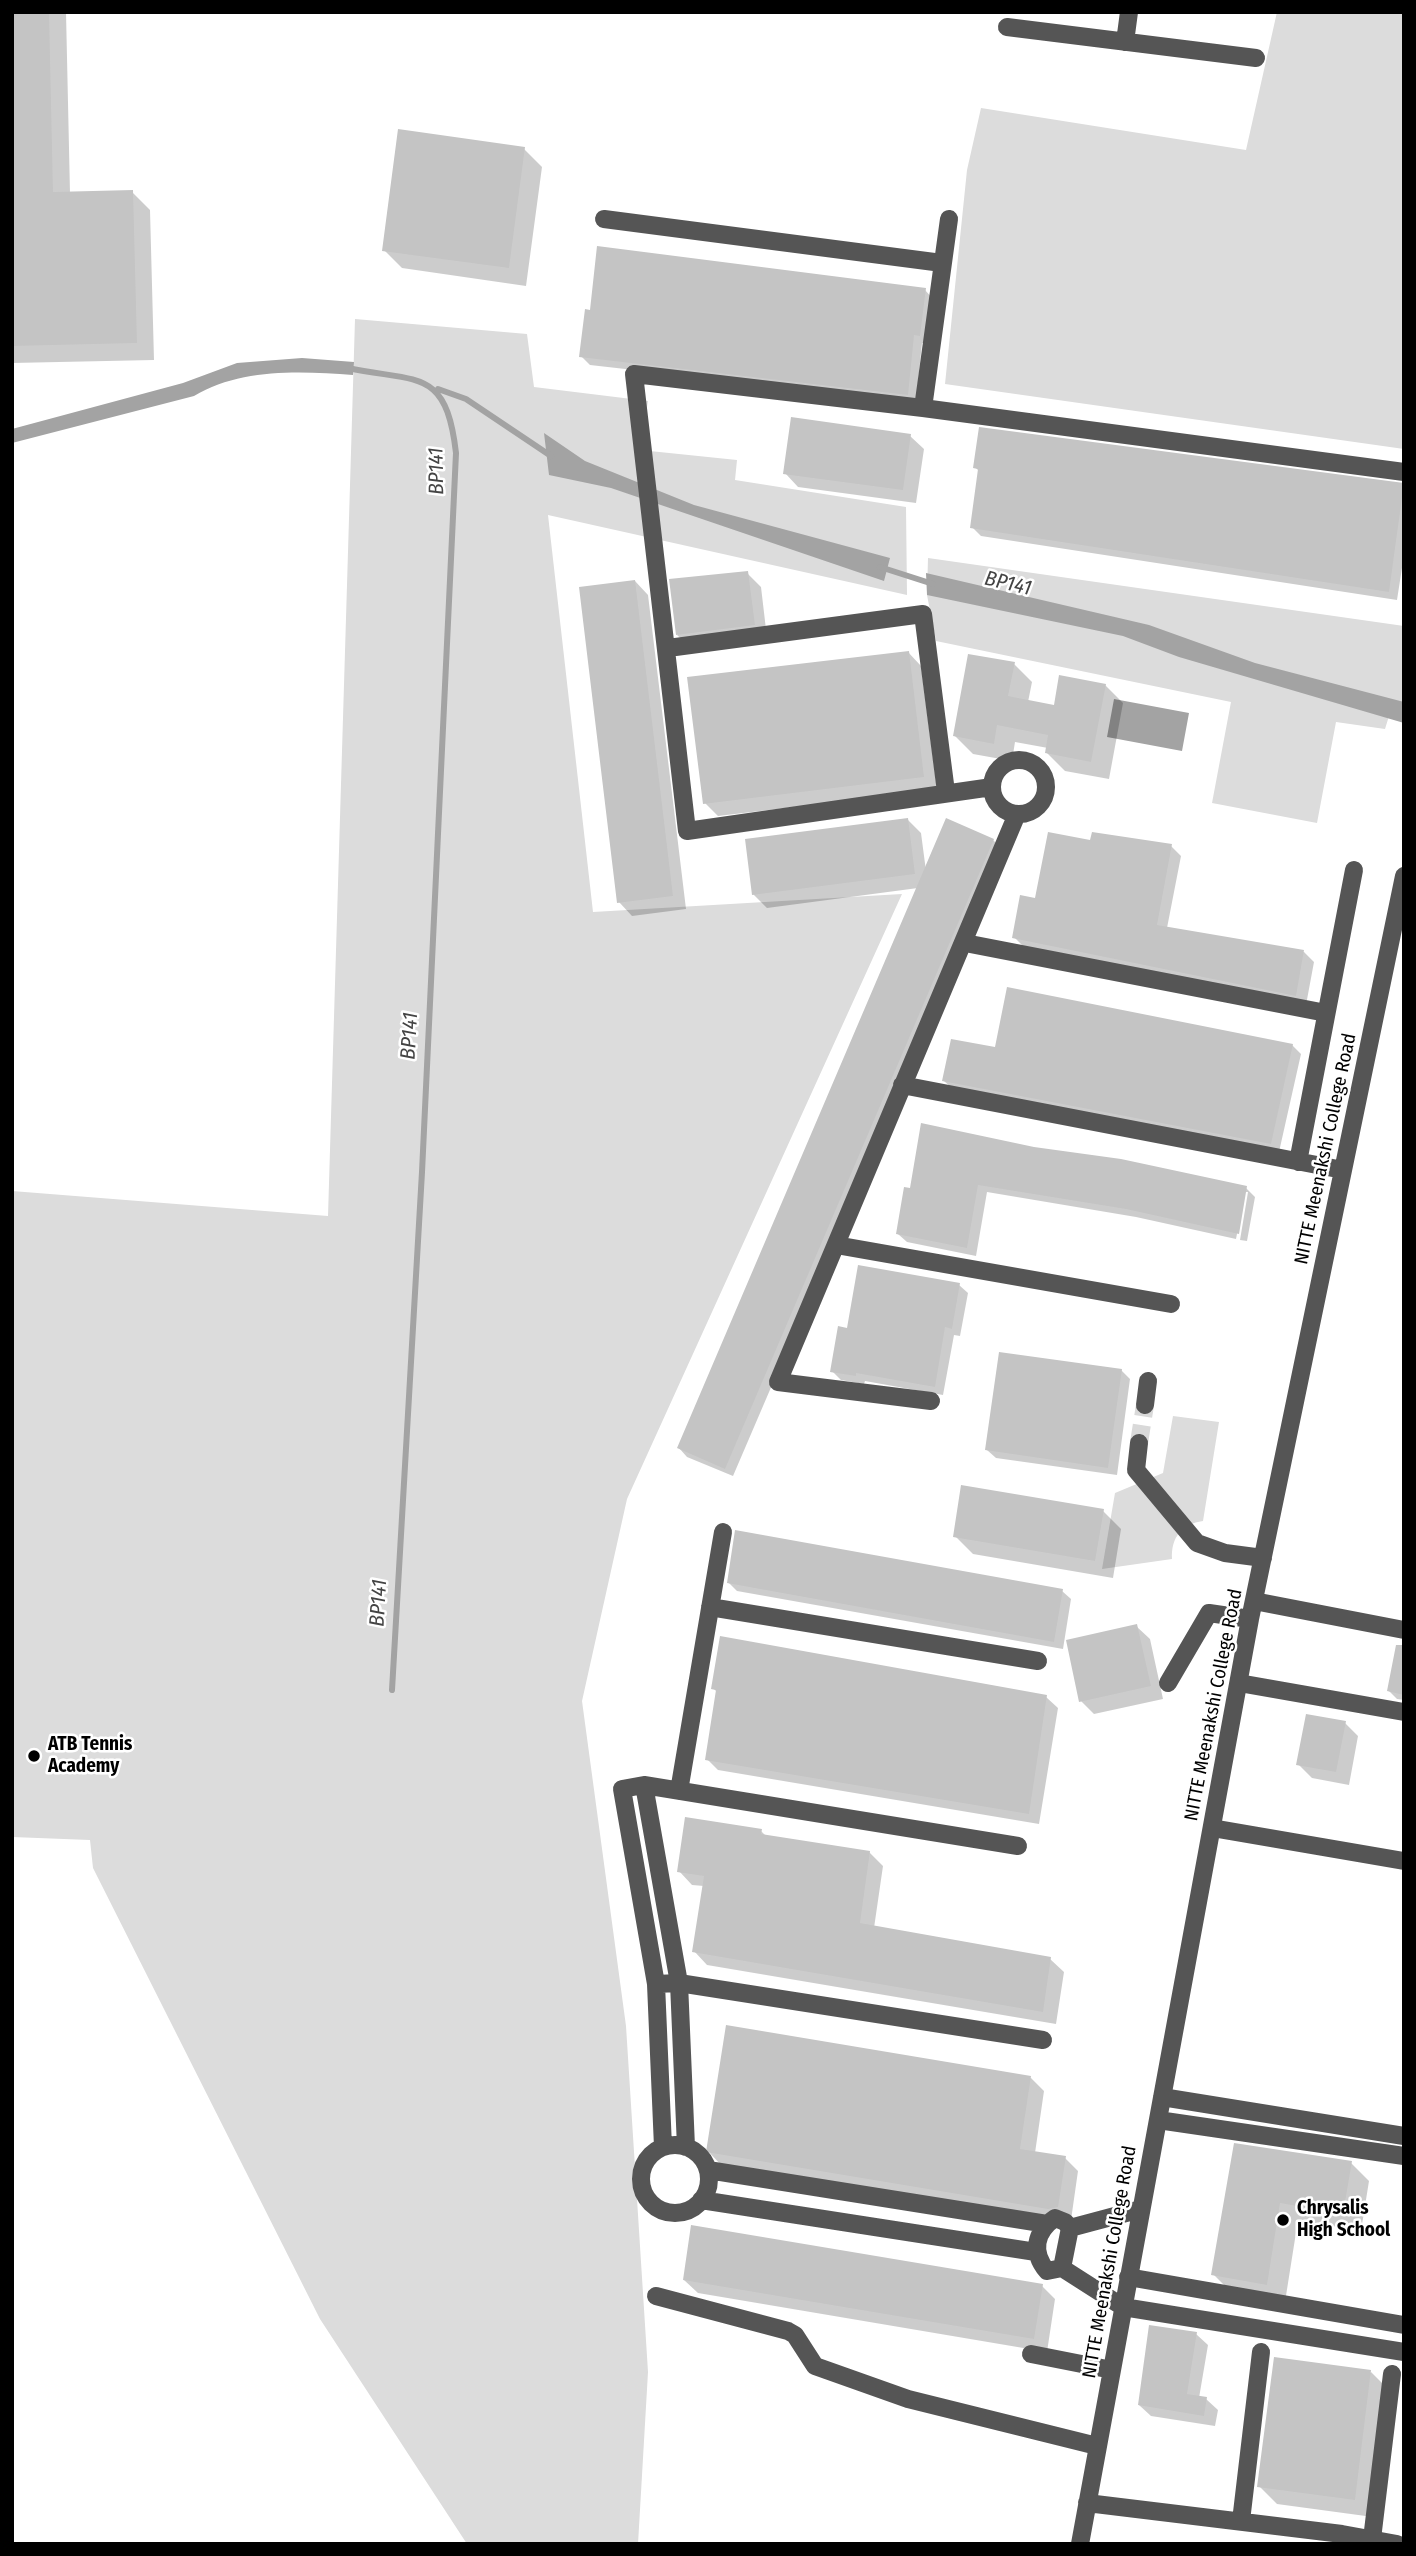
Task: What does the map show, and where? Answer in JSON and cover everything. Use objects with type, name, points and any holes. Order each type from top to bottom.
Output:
[{"type":"street","points":[[1125,42],[1129,12]]},
{"type":"street","points":[[1007,27],[1256,58]]},
{"type":"street","points":[[604,219],[943,263]]},
{"type":"street","points":[[923,408],[948,219]]},
{"type":"street","points":[[992,788],[946,792],[687,831],[668,648],[634,374],[923,408],[1404,472]]},
{"type":"street","points":[[668,648],[923,614],[946,792]]},
{"type":"street","points":[[1023,760],[1039,769],[1046,785],[1042,802],[1029,813],[1017,814],[998,805],[992,788],[994,775],[1006,763],[1023,760]]},
{"type":"street","points":[[931,1401],[778,1382],[902,1085],[965,943],[1017,814]]},
{"type":"street","points":[[1298,1161],[1354,870]]},
{"type":"street","name":"NITTE Meenakshi College Road","points":[[1082,2543],[1097,2446],[1250,1619],[1404,876]]},
{"type":"street","points":[[965,943],[1326,1013]]},
{"type":"street","points":[[902,1085],[1343,1170]]},
{"type":"street","points":[[836,1245],[1171,1304]]},
{"type":"street","points":[[1145,1405],[1148,1381]]},
{"type":"street","points":[[1139,1443],[1136,1470],[1197,1543],[1225,1553],[1263,1558]]},
{"type":"street","points":[[679,1791],[723,1532]]},
{"type":"street","points":[[1254,1601],[1404,1630]]},
{"type":"street","points":[[710,1607],[1038,1661]]},
{"type":"street","points":[[1168,1683],[1209,1613],[1250,1619]]},
{"type":"street","points":[[1239,1683],[1404,1712]]},
{"type":"street","points":[[644,1785],[679,1983],[686,2147]]},
{"type":"street","points":[[663,2147],[656,1984],[622,1789],[644,1785],[1018,1846]]},
{"type":"street","points":[[1212,1828],[1404,1861]]},
{"type":"street","points":[[656,1984],[679,1983],[1043,2040]]},
{"type":"street","points":[[1162,2096],[1404,2136]]},
{"type":"street","points":[[1158,2120],[1404,2156]]},
{"type":"street","points":[[663,2147],[686,2147],[701,2157],[708,2170],[709,2182],[701,2200],[685,2212],[666,2212],[649,2201],[641,2182],[642,2172],[652,2154],[663,2147]]},
{"type":"street","points":[[708,2170],[1047,2224]]},
{"type":"street","points":[[701,2200],[1036,2252]]},
{"type":"street","points":[[1070,2228],[1141,2209]]},
{"type":"street","points":[[1062,2268],[1070,2228],[1065,2221],[1055,2218],[1041,2232],[1036,2252],[1046,2271],[1062,2268],[1123,2306],[1404,2353]]},
{"type":"street","points":[[1128,2277],[1404,2325]]},
{"type":"street","points":[[656,2296],[788,2331],[795,2335],[815,2366],[908,2399],[1097,2446]]},
{"type":"street","points":[[1241,2522],[1261,2352]]},
{"type":"street","points":[[1031,2354],[1112,2370]]},
{"type":"street","points":[[1372,2539],[1392,2374]]},
{"type":"street","points":[[1087,2503],[1241,2522],[1341,2539],[1372,2539],[1397,2544]]},
{"type":"shaded area","points":[[1277,12],[1404,12],[1404,449],[945,384],[967,170],[981,108],[1246,150]]},
{"type":"shaded area","points":[[355,319],[527,334],[534,387],[648,401],[640,450],[737,460],[735,480],[906,507],[907,595],[548,515],[593,912],[902,894],[627,1499],[582,1701],[626,2026],[648,2372],[638,2544],[467,2544],[320,2319],[93,1868],[90,1840],[12,1837],[12,1191],[328,1216]]},
{"type":"shaded area","points":[[302,358],[354,362],[353,375],[292,373],[251,376],[231,380],[194,396],[12,443],[12,429],[183,383],[237,363]]},
{"type":"shaded area","points":[[544,433],[585,461],[694,505],[890,558],[884,581],[611,488],[549,475]]},
{"type":"shaded area","points":[[928,558],[1404,626],[1404,723],[1389,716],[1385,729],[1336,722],[1317,823],[1212,803],[1231,702],[936,641],[927,595]]},
{"type":"shaded area","points":[[926,573],[1149,625],[1255,663],[1404,702],[1404,723],[1179,657],[1123,636],[927,595]]},
{"type":"shaded area","points":[[1114,699],[1189,713],[1182,751],[1107,737]]},
{"type":"shaded area","points":[[1173,1416],[1219,1422],[1203,1521],[1189,1525],[1179,1533],[1173,1544],[1172,1559],[1102,1569],[1115,1493],[1163,1473]]},
{"type":"building","points":[[12,12],[49,12],[53,192],[133,190],[137,343],[12,346]]},
{"type":"building","points":[[398,129],[525,147],[509,268],[382,251]]},
{"type":"building","points":[[597,246],[926,288],[920,336],[914,335],[908,395],[579,357],[585,309],[590,310]]},
{"type":"building","points":[[791,417],[911,434],[903,490],[783,474]]},
{"type":"building","points":[[979,427],[1404,483],[1389,592],[970,528],[978,469],[973,468]]},
{"type":"building","points":[[748,571],[755,625],[676,635],[669,579]]},
{"type":"building","points":[[635,580],[673,896],[617,903],[579,587]]},
{"type":"building","points":[[909,651],[924,777],[703,804],[687,677]]},
{"type":"building","points":[[968,654],[1015,662],[1008,696],[1054,705],[1059,675],[1106,684],[1091,762],[1045,753],[1048,735],[997,725],[994,744],[953,736]]},
{"type":"building","points":[[908,818],[915,874],[752,895],[745,839]]},
{"type":"building","points":[[946,818],[994,839],[725,1469],[677,1448]]},
{"type":"building","points":[[1048,832],[1090,840],[1092,832],[1172,844],[1157,925],[1304,950],[1296,996],[1012,938],[1020,895],[1035,898]]},
{"type":"building","points":[[1007,987],[1293,1044],[1271,1144],[942,1081],[951,1039],[995,1047]]},
{"type":"building","points":[[921,1123],[1034,1147],[1121,1159],[1247,1186],[1239,1234],[1126,1209],[978,1185],[967,1248],[896,1234],[904,1187],[910,1188]]},
{"type":"building","points":[[858,1265],[960,1283],[952,1329],[945,1327],[935,1387],[856,1373],[856,1376],[830,1372],[838,1326],[847,1328]]},
{"type":"building","points":[[999,1352],[1122,1369],[1108,1468],[985,1450]]},
{"type":"building","points":[[961,1485],[1104,1509],[1095,1561],[953,1537]]},
{"type":"building","points":[[735,1530],[1063,1589],[1054,1642],[727,1583]]},
{"type":"building","points":[[1137,1624],[1151,1686],[1079,1702],[1066,1640]]},
{"type":"building","points":[[720,1636],[1047,1695],[1029,1814],[705,1760],[716,1690],[711,1689]]},
{"type":"building","points":[[1396,1645],[1404,1645],[1404,1695],[1387,1691]]},
{"type":"building","points":[[1306,1714],[1346,1721],[1336,1772],[1296,1765]]},
{"type":"building","points":[[685,1817],[762,1829],[761,1834],[870,1851],[860,1923],[1051,1957],[1043,2012],[692,1952],[704,1876],[677,1872]]},
{"type":"building","points":[[726,2025],[1031,2076],[1020,2149],[1066,2156],[1058,2207],[1048,2209],[706,2152]]},
{"type":"building","points":[[1234,2143],[1352,2161],[1343,2214],[1280,2203],[1267,2285],[1211,2275]]},
{"type":"building","points":[[691,2225],[1043,2284],[1034,2339],[683,2280]]},
{"type":"building","points":[[1149,2325],[1197,2332],[1187,2394],[1207,2397],[1204,2416],[1138,2405]]},
{"type":"building","points":[[1274,2357],[1371,2370],[1355,2500],[1257,2487]]},
{"type":"waterway","name":"BP141","points":[[348,368],[410,379],[436,392],[445,406],[456,453],[422,1172],[392,1690]]},
{"type":"waterway","name":"BP141","points":[[438,389],[466,399],[551,456]]},
{"type":"waterway","name":"BP141","points":[[880,567],[933,584]]},
{"type":"tunnel","points":[[1139,1443],[1145,1405]]},
{"type":"place","name":"ATB Tennis Academy","points":[[34,1756]]},
{"type":"place","name":"Chrysalis High School","points":[[1283,2220]]}]
